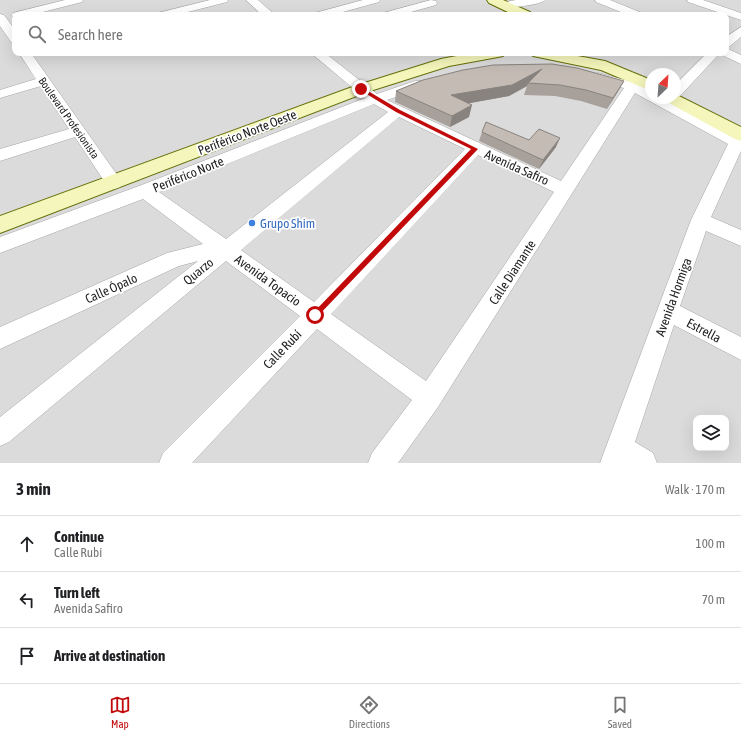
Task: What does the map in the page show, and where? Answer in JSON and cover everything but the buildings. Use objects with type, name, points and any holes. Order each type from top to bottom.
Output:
[{"type":"main road","points":[[499,2],[519,12]]},
{"type":"main road","points":[[599,56],[640,84]]},
{"type":"main road","name":"Periférico Norte Oeste","points":[[0,225],[114,183],[368,94],[446,62],[501,59]]},
{"type":"main road","points":[[539,60],[604,66],[640,84]]},
{"type":"main road","points":[[681,103],[740,136]]},
{"type":"street","points":[[28,12],[78,0]]},
{"type":"street","points":[[176,0],[188,9]]},
{"type":"street","points":[[175,12],[223,0]]},
{"type":"street","points":[[251,0],[265,12]]},
{"type":"street","points":[[330,12],[375,0]]},
{"type":"street","points":[[499,2],[540,0]]},
{"type":"street","points":[[600,0],[628,12]]},
{"type":"street","points":[[692,0],[729,12]]},
{"type":"street","points":[[398,12],[432,3]]},
{"type":"street","points":[[729,12],[741,16]]},
{"type":"street","points":[[12,16],[1,18],[12,42]]},
{"type":"street","points":[[729,41],[741,31]]},
{"type":"street","points":[[729,54],[741,60]]},
{"type":"street","name":"Boulevard Profesionista","points":[[27,56],[114,183]]},
{"type":"street","name":"Avenida Safiro","points":[[321,56],[368,94],[398,111],[475,149],[566,190]]},
{"type":"street","points":[[681,87],[711,56]]},
{"type":"street","points":[[0,94],[44,81]]},
{"type":"street","name":"Calle Diamante","points":[[382,463],[429,398],[566,190],[640,84]]},
{"type":"street","name":"Periférico Norte","points":[[0,245],[145,191],[368,94]]},
{"type":"street","points":[[668,104],[740,136]]},
{"type":"street","name":"Quarzo","points":[[0,433],[398,111]]},
{"type":"street","points":[[0,155],[78,131]]},
{"type":"street","name":"Avenida Hormiga","points":[[617,455],[700,220],[740,136]]},
{"type":"street","name":"Calle Rubí","points":[[173,463],[475,149]]},
{"type":"street","name":"Avenida Topacio","points":[[145,191],[429,398]]},
{"type":"street","points":[[700,220],[741,238]]},
{"type":"street","name":"Calle Ópalo","points":[[0,338],[174,259],[195,253],[226,249]]},
{"type":"street","name":"Estrella","points":[[668,310],[741,349]]},
{"type":"street","points":[[617,455],[643,463]]},
{"type":"shaded area","points":[[0,0],[741,0],[741,463],[0,463]]},
{"type":"place","name":"Grupo Shim","points":[[252,223]]},
{"type":"route","points":[[315,315],[475,149],[375,99],[361,89]]}]
